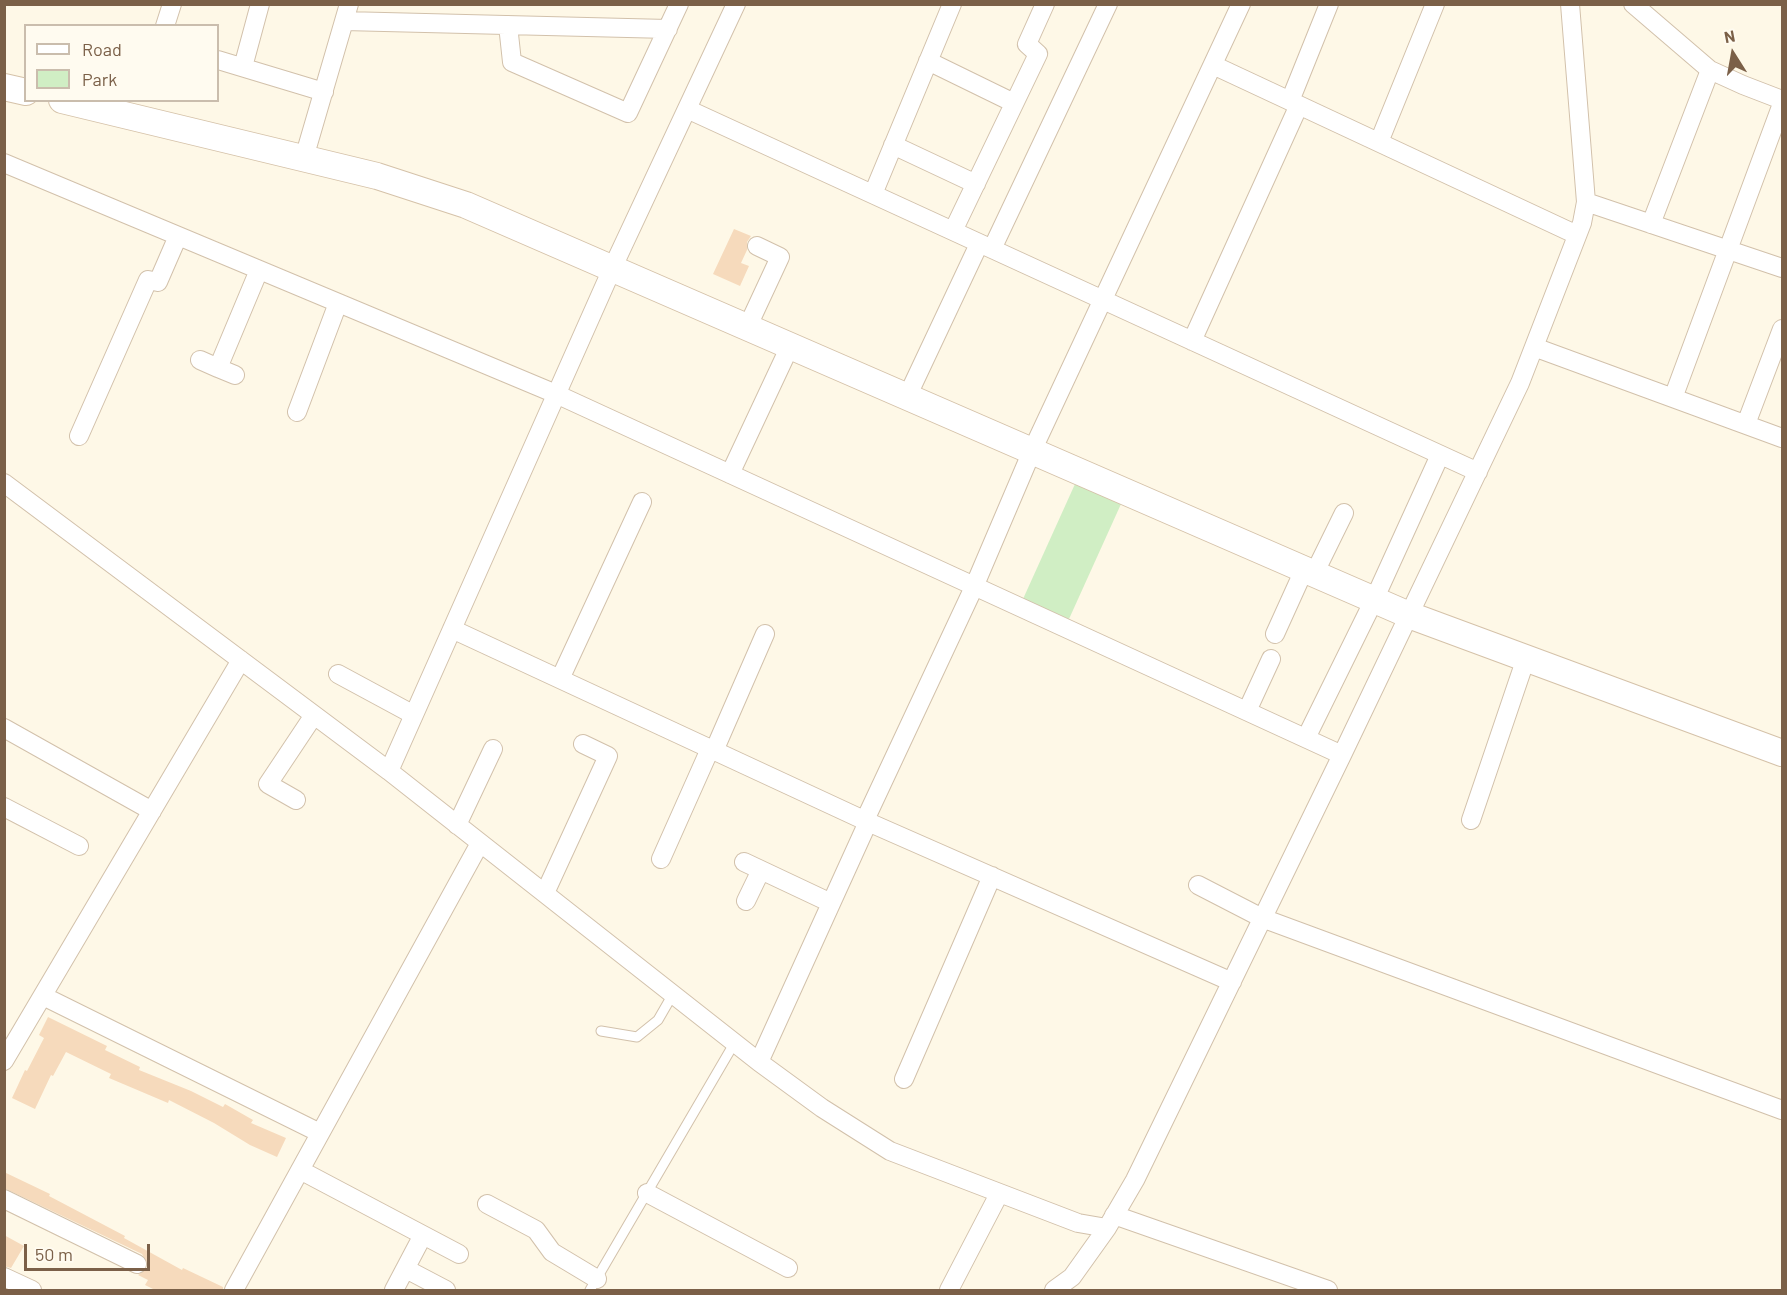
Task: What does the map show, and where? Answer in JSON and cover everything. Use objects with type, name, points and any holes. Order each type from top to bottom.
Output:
[{"type":"street","points":[[166,24],[172,4]]},
{"type":"street","points":[[243,67],[260,4]]},
{"type":"street","points":[[508,25],[512,62],[628,113],[679,4]]},
{"type":"street","points":[[389,771],[612,269],[736,4]]},
{"type":"street","points":[[873,194],[952,4]]},
{"type":"street","points":[[953,231],[1038,54],[1027,44],[1045,4]]},
{"type":"street","points":[[907,397],[986,247],[1108,4]]},
{"type":"street","points":[[759,1062],[974,587],[1032,451],[1241,4]]},
{"type":"street","points":[[1192,341],[1294,103],[1329,4]]},
{"type":"street","points":[[1379,142],[1434,4]]},
{"type":"street","points":[[1054,1290],[1072,1277],[1111,1221],[1135,1180],[1520,383],[1577,235],[1586,202],[1570,4]]},
{"type":"street","points":[[1633,4],[1710,70],[1782,100]]},
{"type":"street","points":[[304,158],[347,13],[508,25],[668,29]]},
{"type":"street","points":[[219,60],[324,92]]},
{"type":"street","points":[[928,61],[1014,103]]},
{"type":"street","points":[[1213,65],[1577,235]]},
{"type":"street","points":[[1651,224],[1710,70]]},
{"type":"street","points":[[4,87],[24,92]]},
{"type":"street","points":[[70,102],[377,176],[466,205],[1409,615],[1782,753]]},
{"type":"street","points":[[1673,398],[1782,104]]},
{"type":"street","points":[[687,109],[1478,472]]},
{"type":"street","points":[[893,145],[976,184]]},
{"type":"street","points":[[4,163],[556,394],[1342,755]]},
{"type":"street","points":[[1586,202],[1782,268]]},
{"type":"street","points":[[79,435],[148,280],[158,282],[178,236]]},
{"type":"street","points":[[747,328],[780,257],[757,246]]},
{"type":"street","points":[[200,360],[227,372],[259,270]]},
{"type":"street","points":[[297,412],[338,303]]},
{"type":"street","points":[[1746,424],[1782,329]]},
{"type":"street","points":[[730,474],[790,346]]},
{"type":"street","points":[[1534,347],[1782,438]]},
{"type":"street","points":[[1306,738],[1374,600],[1440,455]]},
{"type":"street","points":[[5,484],[389,771],[759,1062],[822,1108],[890,1151],[1078,1223],[1111,1221],[1328,1290]]},
{"type":"street","points":[[560,679],[642,502]]},
{"type":"street","points":[[1275,633],[1344,513]]},
{"type":"street","points":[[452,629],[867,821],[1232,982]]},
{"type":"street","points":[[661,859],[765,634]]},
{"type":"street","points":[[1471,820],[1526,658]]},
{"type":"street","points":[[1246,711],[1271,659]]},
{"type":"street","points":[[4,1061],[241,660]]},
{"type":"street","points":[[338,674],[414,715]]},
{"type":"street","points":[[296,800],[268,784],[314,715]]},
{"type":"street","points":[[4,729],[152,811]]},
{"type":"street","points":[[545,893],[608,756],[584,744]]},
{"type":"street","points":[[457,825],[494,749]]},
{"type":"street","points":[[4,807],[79,846]]},
{"type":"street","points":[[234,1290],[480,843]]},
{"type":"street","points":[[744,862],[831,903]]},
{"type":"street","points":[[746,901],[761,870]]},
{"type":"street","points":[[904,1079],[992,876]]},
{"type":"street","points":[[1198,885],[1262,918],[1782,1110]]},
{"type":"street","points":[[43,996],[320,1133]]},
{"type":"street","points":[[300,1170],[459,1254]]},
{"type":"street","points":[[646,1192],[788,1268]]},
{"type":"street","points":[[949,1290],[999,1194]]},
{"type":"street","points":[[4,1199],[137,1264]]},
{"type":"street","points":[[487,1204],[536,1230],[552,1252],[594,1287]]},
{"type":"street","points":[[394,1290],[423,1234]]},
{"type":"street","points":[[406,1269],[446,1290]]},
{"type":"street","points":[[4,1276],[32,1290]]},
{"type":"lane","points":[[601,1031],[637,1037],[658,1020],[674,994]]},
{"type":"lane","points":[[594,1287],[646,1192],[735,1042]]},
{"type":"green space","points":[[1075,484],[1121,504],[1069,619],[1023,599]]},
{"type":"building","points":[[734,229],[751,236],[741,263],[749,266],[740,286],[713,274]]},
{"type":"building","points":[[48,1017],[107,1046],[105,1050],[140,1067],[139,1070],[223,1107],[225,1104],[253,1120],[251,1123],[286,1138],[277,1157],[250,1145],[169,1100],[168,1103],[109,1078],[111,1074],[66,1052],[53,1076],[51,1075],[35,1109],[12,1098],[44,1038],[39,1035]]},
{"type":"building","points":[[4,1172],[50,1194],[49,1196],[125,1236],[124,1238],[182,1270],[183,1268],[223,1287],[223,1290],[155,1290],[145,1285],[148,1280],[138,1275],[147,1269],[148,1264],[142,1254],[4,1188]]},
{"type":"building","points":[[4,1235],[24,1246],[11,1268],[4,1266]]}]
